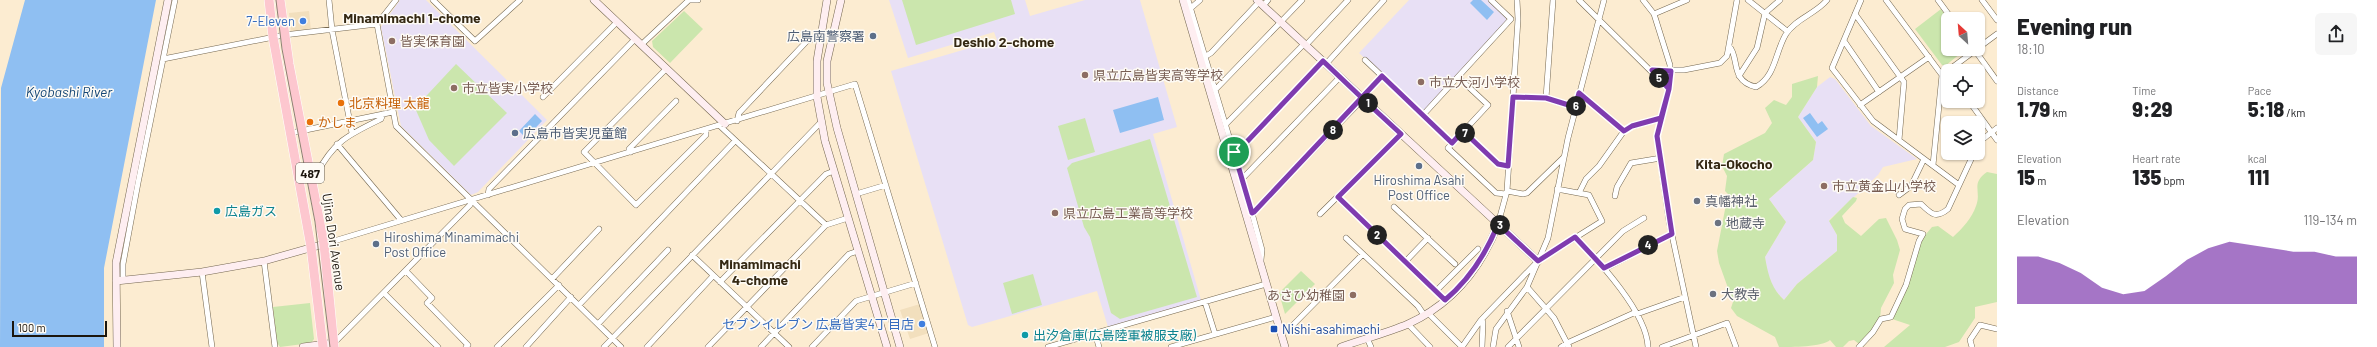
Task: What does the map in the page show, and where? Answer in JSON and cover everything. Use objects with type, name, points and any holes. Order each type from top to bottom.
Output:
[{"type":"highway","name":"Ujina Dori Avenue","points":[[269,0],[274,37],[311,247],[323,346]]},
{"type":"highway","name":"Ujina Dori Avenue","points":[[280,0],[284,35],[324,244],[334,345]]},
{"type":"street","points":[[117,347],[119,281],[118,250],[168,0]]},
{"type":"street","points":[[119,281],[176,0]]},
{"type":"street","points":[[329,0],[332,30],[352,133]]},
{"type":"street","points":[[164,59],[284,35],[377,24],[396,0]]},
{"type":"street","points":[[433,0],[475,41],[520,0]]},
{"type":"street","points":[[594,0],[723,125],[735,141],[770,175],[826,225]]},
{"type":"street","points":[[488,195],[489,189],[638,42],[688,0],[698,0]]},
{"type":"street","points":[[827,0],[820,37],[816,76],[817,97],[834,171],[872,295],[885,346]]},
{"type":"street","points":[[841,0],[827,61],[829,93],[900,347]]},
{"type":"street","points":[[1183,0],[1285,347]]},
{"type":"street","points":[[1188,0],[1192,7],[1252,213],[1262,250],[1260,264]]},
{"type":"street","points":[[1192,7],[1200,0]]},
{"type":"street","points":[[1215,90],[1302,0]]},
{"type":"street","points":[[1226,124],[1348,0]]},
{"type":"street","points":[[1234,152],[1240,149],[1384,0]]},
{"type":"street","points":[[1491,0],[1511,19],[1518,19]]},
{"type":"street","points":[[1341,347],[1408,324],[1426,314],[1445,300],[1478,266],[1488,250],[1498,224],[1506,192],[1518,19],[1517,0]]},
{"type":"street","points":[[1546,98],[1553,0]]},
{"type":"street","points":[[1579,0],[1652,70],[1669,89]]},
{"type":"street","points":[[1493,347],[1496,329],[1507,311],[1527,287],[1548,238],[1575,107],[1604,0]]},
{"type":"street","points":[[1643,0],[1654,14],[1671,71],[1669,89],[1657,136],[1661,158],[1665,200],[1696,347]]},
{"type":"street","points":[[1654,14],[1687,0]]},
{"type":"street","points":[[1652,70],[1671,71],[1720,63],[1727,56],[1737,0]]},
{"type":"street","points":[[1748,0],[1788,31]]},
{"type":"street","points":[[1739,76],[1757,48],[1764,13],[1780,0]]},
{"type":"street","points":[[1729,46],[1733,49],[1734,62],[1739,76],[1751,86],[1756,87],[1769,78],[1778,51],[1788,31],[1827,0]]},
{"type":"street","points":[[1861,0],[1832,68],[1872,121],[1960,184]]},
{"type":"street","points":[[1886,0],[1941,74]]},
{"type":"street","points":[[1938,0],[1947,12]]},
{"type":"street","points":[[1982,0],[1997,20]]},
{"type":"street","points":[[1206,56],[1211,53],[1262,2],[1281,22],[1538,261]]},
{"type":"street","points":[[1855,14],[1904,82],[1898,140]]},
{"type":"street","points":[[1423,115],[1511,19]]},
{"type":"street","points":[[543,97],[617,22]]},
{"type":"street","points":[[377,24],[396,126],[621,347]]},
{"type":"street","points":[[1985,43],[1997,34]]},
{"type":"street","points":[[737,121],[739,112],[807,41],[820,37]]},
{"type":"street","points":[[1844,41],[1879,92]]},
{"type":"street","points":[[1958,64],[1967,56]]},
{"type":"street","points":[[1981,56],[1997,81]]},
{"type":"street","points":[[1860,105],[1929,57]]},
{"type":"street","points":[[1365,60],[1452,143]]},
{"type":"street","points":[[666,69],[584,152],[636,205],[706,135],[706,130]]},
{"type":"street","points":[[1252,213],[1363,98],[1382,76]]},
{"type":"street","points":[[1242,179],[1340,77]]},
{"type":"street","points":[[1458,77],[1488,105],[1448,148],[1496,193],[1527,193],[1564,158]]},
{"type":"street","points":[[119,281],[202,272],[264,261],[737,121],[856,84],[935,347]]},
{"type":"street","points":[[1933,166],[1941,85]]},
{"type":"street","points":[[1579,93],[1624,131]]},
{"type":"street","points":[[1513,97],[1546,98],[1575,107]]},
{"type":"street","points":[[630,152],[629,149],[676,101]]},
{"type":"street","points":[[1974,108],[1997,140]]},
{"type":"street","points":[[291,133],[393,112]]},
{"type":"street","points":[[311,176],[316,175],[337,144],[352,133],[381,119],[384,114]]},
{"type":"street","points":[[1579,193],[1586,179],[1600,166],[1624,131],[1632,126],[1661,118]]},
{"type":"street","points":[[604,347],[822,121]]},
{"type":"street","points":[[1985,137],[1997,128]]},
{"type":"street","points":[[1463,131],[1498,164],[1508,166]]},
{"type":"street","points":[[1320,214],[1401,134]]},
{"type":"street","points":[[579,305],[735,141]]},
{"type":"street","points":[[337,144],[401,220]]},
{"type":"street","points":[[1615,196],[1617,187],[1631,163],[1661,158]]},
{"type":"street","points":[[1899,195],[1911,186],[1924,158]]},
{"type":"street","points":[[1859,347],[1873,332],[1881,320],[1891,317],[1906,285],[1919,241],[1923,234],[1905,230],[1902,219],[1904,209],[1909,205],[1921,204],[1929,213],[1936,216],[1943,214],[1948,209],[1971,160]]},
{"type":"street","points":[[720,282],[801,202],[826,174],[834,171]]},
{"type":"street","points":[[856,194],[886,185]]},
{"type":"street","points":[[1346,238],[1462,347],[1481,320],[1538,261],[1602,221],[1589,196],[1557,189]]},
{"type":"street","points":[[1338,197],[1445,300]]},
{"type":"street","points":[[302,347],[334,345],[470,205],[472,200]]},
{"type":"street","points":[[1394,206],[1455,264]]},
{"type":"street","points":[[708,347],[826,225],[848,218]]},
{"type":"street","points":[[1508,347],[1546,307],[1571,285],[1631,224],[1644,218]]},
{"type":"street","points":[[552,278],[599,229]]},
{"type":"street","points":[[1604,268],[1672,234]]},
{"type":"street","points":[[1575,237],[1596,258],[1636,313],[1648,347]]},
{"type":"street","points":[[1405,262],[1428,238]]},
{"type":"street","points":[[1436,292],[1478,249]]},
{"type":"street","points":[[598,324],[668,250]]},
{"type":"street","points":[[760,347],[849,254],[858,251]]},
{"type":"street","points":[[1291,328],[1363,254]]},
{"type":"street","points":[[692,255],[790,347]]},
{"type":"street","points":[[264,261],[275,347]]},
{"type":"street","points":[[406,271],[432,298],[427,303],[468,345],[466,347]]},
{"type":"street","points":[[202,272],[212,347]]},
{"type":"street","points":[[647,347],[713,276]]},
{"type":"street","points":[[812,347],[856,301],[916,282]]},
{"type":"street","points":[[1048,347],[1266,284]]},
{"type":"street","points":[[497,347],[559,285]]},
{"type":"street","points":[[1527,287],[1546,307],[1568,345]]},
{"type":"street","points":[[384,293],[438,347]]},
{"type":"street","points":[[526,347],[571,297]]},
{"type":"street","points":[[1561,347],[1636,313],[1685,297]]},
{"type":"street","points":[[1205,302],[1215,334]]},
{"type":"street","points":[[1507,311],[1519,347]]},
{"type":"street","points":[[1171,347],[1276,317]]},
{"type":"street","points":[[1481,320],[1483,322],[1482,347]]},
{"type":"street","points":[[1662,347],[1693,337],[1727,323],[1736,347]]},
{"type":"street","points":[[1408,324],[1430,347]]},
{"type":"street","points":[[1972,347],[1970,340],[1980,325],[1997,329]]},
{"type":"street","points":[[1095,333],[1099,347]]},
{"type":"street","points":[[1367,338],[1371,347]]},
{"type":"shaded area","name":"市立皆実小学校","points":[[400,0],[426,0],[547,120],[478,192],[471,195],[401,126],[381,27]]},
{"type":"shaded area","name":"県立広島工業高等学校","points":[[889,0],[1025,0],[1030,16],[1085,0],[1140,0],[1177,127],[1153,134],[1201,300],[1108,327],[1097,291],[972,327],[968,325],[891,71],[997,40],[994,32],[908,58]]},
{"type":"shaded area","name":"市立大河小学校","points":[[1409,0],[1489,0],[1506,16],[1506,23],[1423,112],[1359,53]]},
{"type":"shaded area","points":[[309,11],[311,31],[291,33],[289,13]]},
{"type":"shaded area","name":"市立黄金山小学校","points":[[1830,77],[1835,79],[1871,126],[1917,159],[1883,167],[1878,175],[1829,220],[1837,235],[1837,251],[1797,284],[1784,300],[1774,289],[1768,274],[1765,257],[1786,222],[1769,199],[1813,160],[1816,142],[1798,117],[1817,87]]},
{"type":"shaded area","points":[[920,304],[929,333],[910,339],[900,310]]},
{"type":"green space","points":[[902,0],[1011,0],[1015,14],[916,45]]},
{"type":"green space","points":[[1941,9],[1943,12],[1941,12],[1941,56],[1957,56],[1947,64],[1941,64],[1915,29]]},
{"type":"green space","points":[[684,11],[703,29],[670,63],[653,47],[652,41]]},
{"type":"green space","points":[[456,64],[507,113],[454,166],[429,140],[415,108]]},
{"type":"green space","points":[[1818,76],[1817,87],[1798,117],[1816,142],[1813,160],[1769,199],[1786,222],[1765,257],[1773,286],[1784,300],[1797,284],[1837,251],[1837,235],[1829,221],[1853,197],[1857,198],[1856,201],[1842,216],[1845,223],[1861,236],[1879,219],[1886,218],[1897,240],[1900,250],[1893,275],[1894,283],[1881,308],[1880,319],[1872,331],[1859,344],[1854,340],[1849,341],[1843,347],[1836,347],[1830,340],[1814,345],[1779,347],[1775,337],[1737,316],[1731,308],[1733,302],[1719,263],[1717,251],[1728,194],[1725,191],[1727,176],[1722,166],[1724,154],[1765,133],[1772,123],[1765,108],[1774,100],[1786,105],[1792,97],[1792,84]]},
{"type":"green space","points":[[1085,118],[1095,152],[1068,160],[1058,126]]},
{"type":"green space","points":[[1150,139],[1197,297],[1120,319],[1111,313],[1090,237],[1084,227],[1067,168],[1072,163]]},
{"type":"green space","points":[[1987,172],[1997,174],[1997,302],[1975,307],[1975,318],[1959,342],[1945,347],[1884,347],[1910,325],[1892,319],[1921,240],[1932,227],[1938,226],[1953,237],[1960,230],[1974,210],[1978,196],[1977,188],[1979,180]]},
{"type":"green space","points":[[1301,271],[1315,284],[1285,314],[1279,293]]},
{"type":"green space","points":[[1033,274],[1042,305],[1012,314],[1003,283]]},
{"type":"green space","points":[[310,303],[314,339],[311,343],[280,347],[277,343],[273,307]]},
{"type":"water","name":"Kyobashi River","points":[[25,0],[156,0],[104,268],[104,347],[0,347],[1,88]]},
{"type":"water","points":[[1473,0],[1481,0],[1494,12],[1487,20],[1470,3]]},
{"type":"water","points":[[1158,97],[1164,120],[1120,133],[1113,110]]},
{"type":"water","points":[[1810,113],[1818,124],[1822,121],[1828,129],[1817,137],[1803,118]]},
{"type":"water","points":[[535,114],[542,121],[526,138],[519,131]]},
{"type":"tram line","points":[[276,0],[282,49],[315,222],[330,347]]},
{"type":"place","name":"7-Eleven","points":[[303,21]]},
{"type":"place","name":"広島南警察署","points":[[873,36]]},
{"type":"place","name":"皆実保育園","points":[[392,41]]},
{"type":"place","name":"県立広島皆実高等学校","points":[[1085,75]]},
{"type":"place","name":"市立大河小学校","points":[[1421,82]]},
{"type":"place","name":"市立皆実小学校","points":[[454,88]]},
{"type":"place","name":"北京料理 太龍","points":[[341,103]]},
{"type":"place","name":"かしま","points":[[310,122]]},
{"type":"place","name":"広島市皆実児童館","points":[[515,133]]},
{"type":"place","name":"Hiroshima Asahi Post Office","points":[[1419,166]]},
{"type":"place","name":"市立黄金山小学校","points":[[1824,186]]},
{"type":"place","name":"真幡神社","points":[[1697,201]]},
{"type":"place","name":"広島ガス","points":[[217,211]]},
{"type":"place","name":"県立広島工業高等学校","points":[[1055,213]]},
{"type":"place","name":"地蔵寺","points":[[1718,223]]},
{"type":"place","name":"Hiroshima Minamimachi Post Office","points":[[376,244]]},
{"type":"place","name":"大教寺","points":[[1713,294]]},
{"type":"place","name":"あさひ幼稚園","points":[[1353,295]]},
{"type":"place","name":"セブンイレブン 広島皆実4丁目店","points":[[922,324]]},
{"type":"place","name":"Nishi-asahimachi","points":[[1274,329]]},
{"type":"place","name":"出汐倉庫(広島陸軍被服支廠)","points":[[1025,335]]},
{"type":"district","name":"Minamimachi 1-chome","points":[[412,17]]},
{"type":"district","name":"Deshio 2-chome","points":[[1004,41]]},
{"type":"district","name":"Kita-Okocho","points":[[1734,163]]},
{"type":"district","name":"Minamimachi 4-chome","points":[[760,272]]},
{"type":"route","points":[[1234,152],[1237,152],[1240,149],[1323,61],[1363,99],[1401,134],[1338,197],[1445,300],[1478,266],[1488,250],[1498,224],[1538,261],[1575,237],[1604,268],[1649,244],[1672,234],[1665,200],[1663,167],[1657,136],[1669,89],[1652,70],[1671,71],[1671,82],[1669,89],[1661,118],[1632,126],[1624,131],[1579,93],[1575,107],[1546,98],[1513,97],[1508,166],[1498,164],[1463,131],[1452,143],[1382,76],[1362,98],[1363,99],[1252,213],[1234,152]]}]
